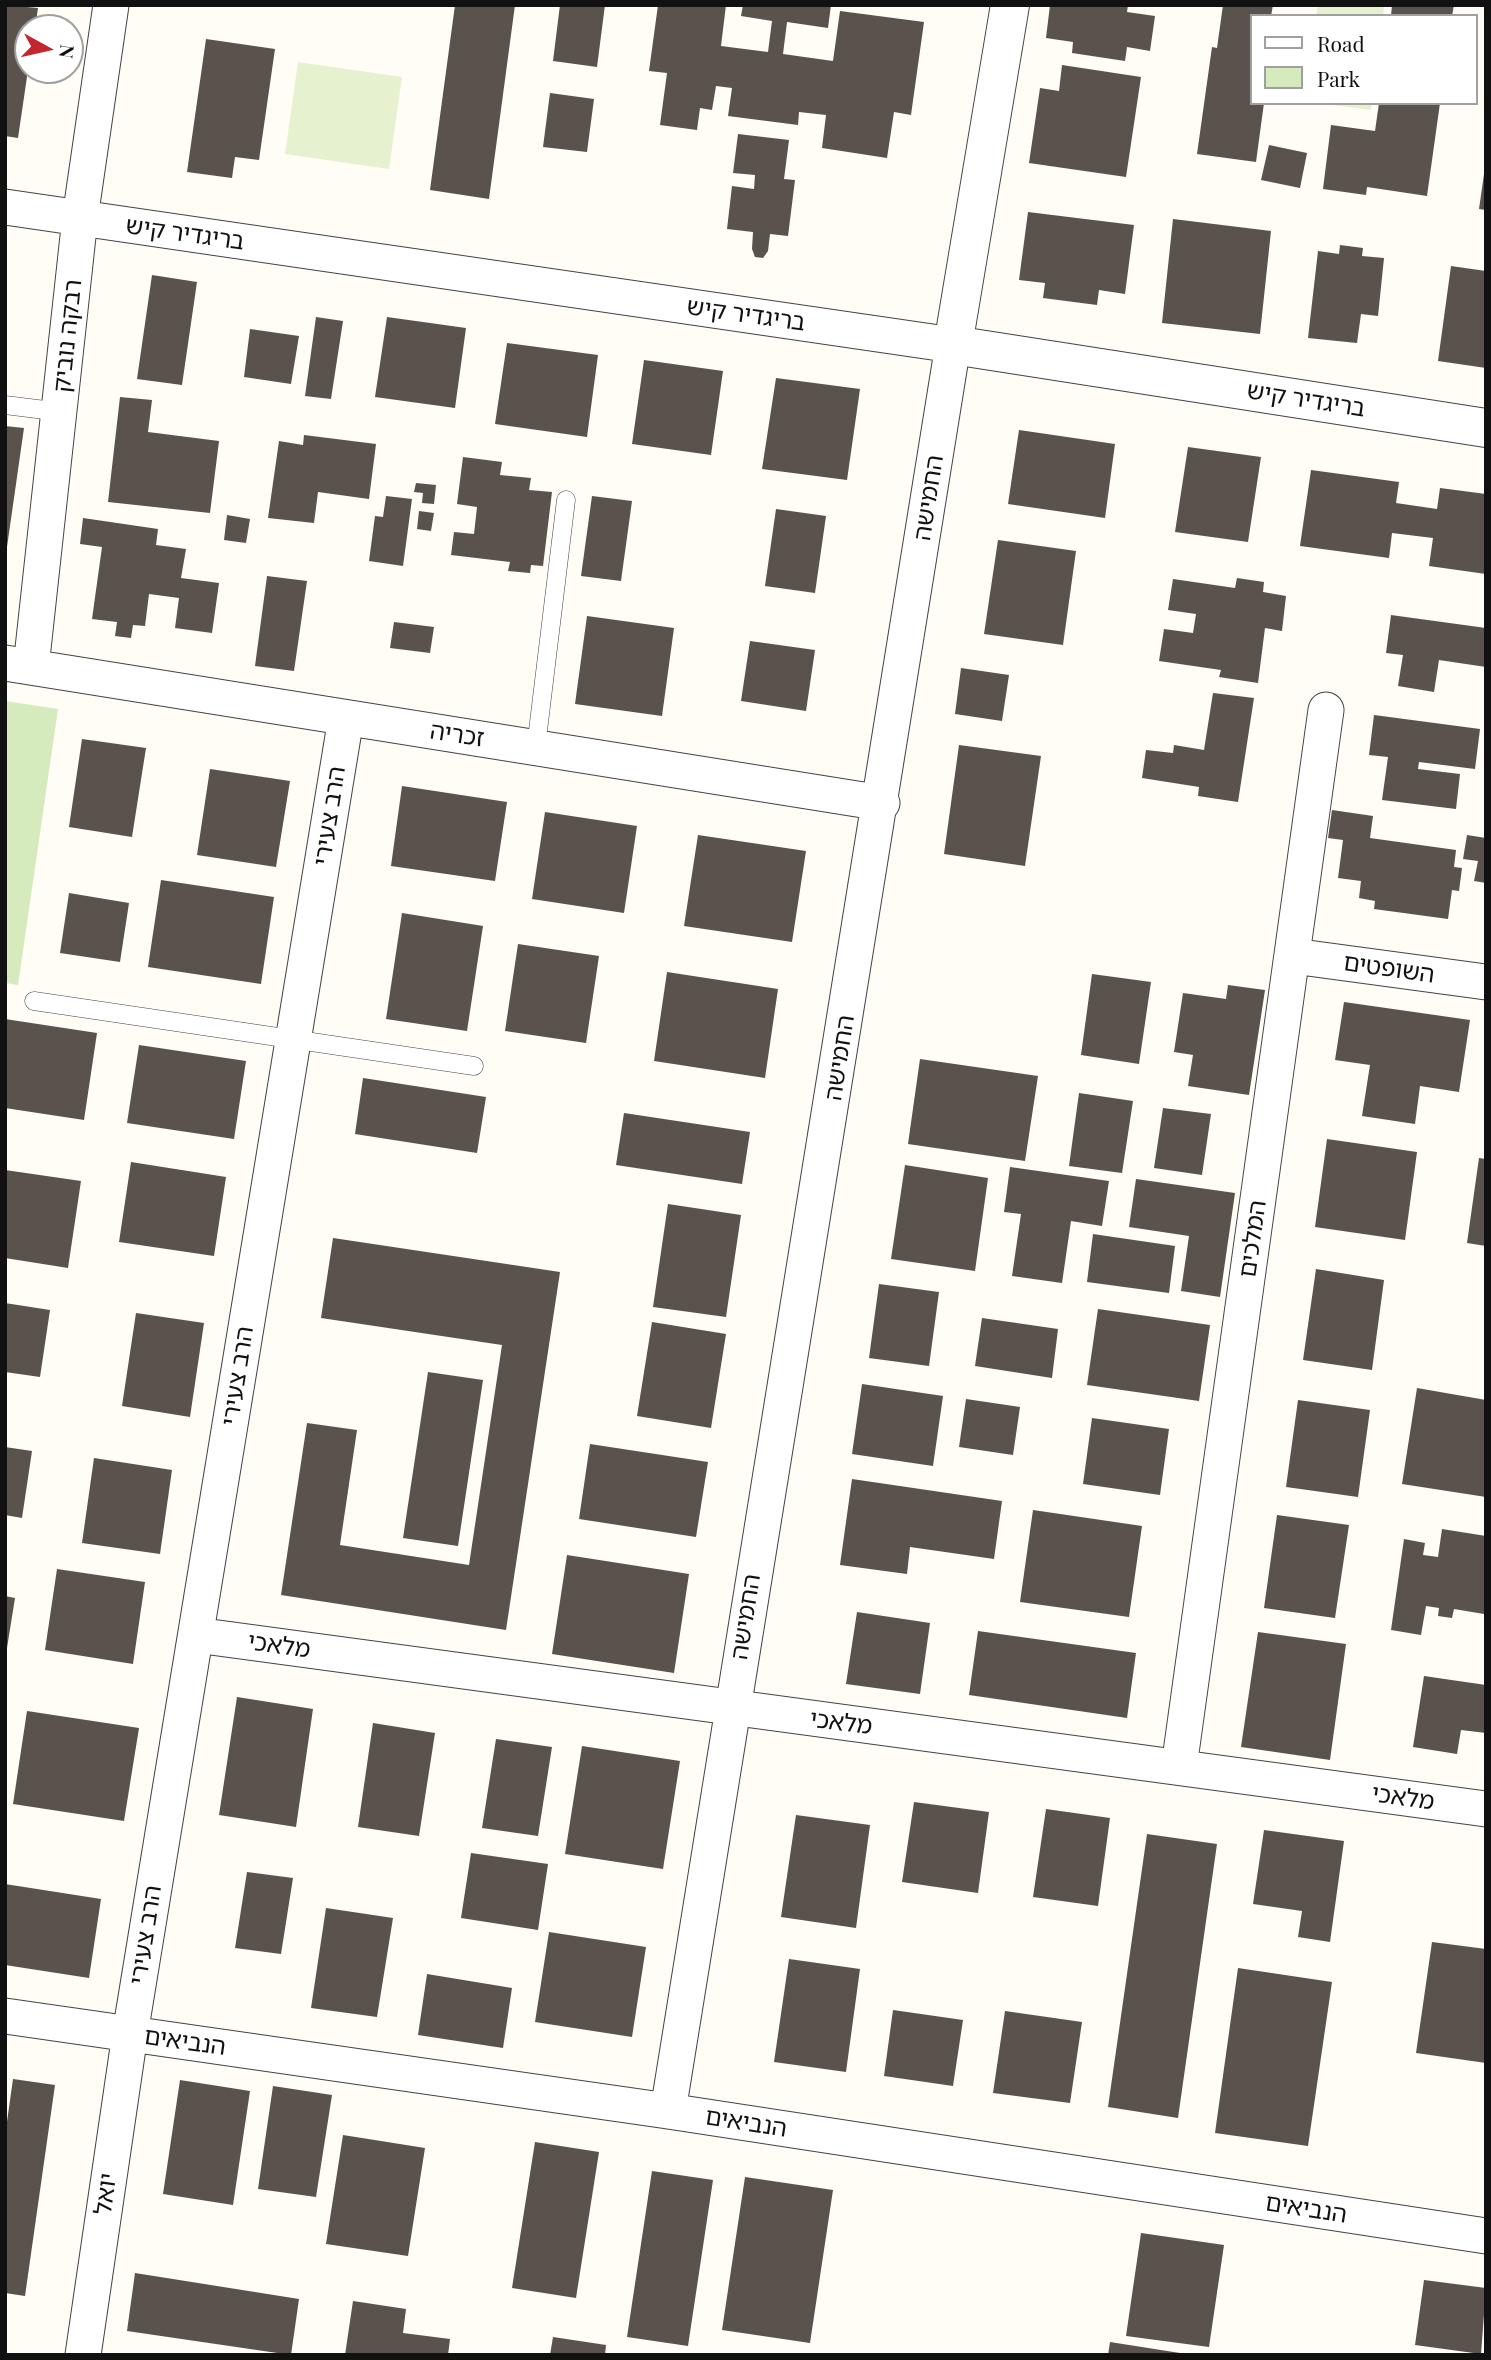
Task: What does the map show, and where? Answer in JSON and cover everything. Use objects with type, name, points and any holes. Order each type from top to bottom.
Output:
[{"type":"street","name":"רבקה נוביק","points":[[18,665],[61,412],[80,218],[111,5]]},
{"type":"street","name":"החמישה","points":[[668,2111],[731,1709],[882,803],[953,345],[1010,5]]},
{"type":"street","name":"בריגדיר קיש","points":[[5,207],[953,345],[1486,428]]},
{"type":"street","name":"זכריה","points":[[18,665],[882,803]]},
{"type":"street","name":"המלכים","points":[[1179,1767],[1326,710]]},
{"type":"street","name":"הרב צעירי","points":[[130,2034],[346,718]]},
{"type":"street","name":"השופטים","points":[[1293,956],[1486,982]]},
{"type":"street","name":"מלאכי","points":[[196,1635],[1486,1809]]},
{"type":"street","name":"הנביאים","points":[[5,2016],[668,2111],[1486,2236]]},
{"type":"street","name":"יואל","points":[[83,2355],[130,2034]]},
{"type":"lane","points":[[5,405],[61,412]]},
{"type":"lane","points":[[536,747],[566,500]]},
{"type":"lane","points":[[34,1001],[474,1066]]},
{"type":"green space","points":[[1318,5],[1384,5],[1383,14],[1316,14]]},
{"type":"green space","points":[[298,62],[402,77],[389,169],[285,154]]},
{"type":"green space","points":[[1332,105],[1372,105],[1371,110]]},
{"type":"green space","points":[[5,701],[58,709],[18,985],[5,983]]},
{"type":"building","points":[[5,5],[38,8],[37,14],[14,14],[14,84],[26,84],[18,138],[5,136]]},
{"type":"building","points":[[455,5],[515,5],[489,199],[430,190]]},
{"type":"building","points":[[560,5],[605,5],[597,67],[553,61]]},
{"type":"building","points":[[658,5],[726,5],[721,46],[768,52],[772,21],[741,16],[743,5],[831,5],[828,28],[787,22],[783,54],[833,61],[840,11],[924,22],[911,115],[894,112],[887,158],[822,148],[826,115],[799,112],[798,125],[728,116],[732,88],[716,86],[712,110],[700,108],[697,130],[660,125],[667,73],[649,71]]},
{"type":"building","points":[[1050,5],[1128,5],[1127,12],[1155,16],[1150,51],[1127,47],[1125,61],[1072,53],[1073,42],[1046,38]]},
{"type":"building","points":[[1223,5],[1273,5],[1271,14],[1250,14],[1250,105],[1264,105],[1256,162],[1197,154],[1212,47],[1217,48]]},
{"type":"building","points":[[1392,5],[1454,5],[1452,14],[1391,14]]},
{"type":"building","points":[[206,39],[275,49],[259,160],[235,157],[232,178],[187,172]]},
{"type":"building","points":[[1062,65],[1141,77],[1126,177],[1029,163],[1040,88],[1059,91]]},
{"type":"building","points":[[550,93],[594,99],[587,152],[543,147]]},
{"type":"building","points":[[1379,105],[1440,105],[1427,196],[1367,187],[1366,195],[1323,189],[1331,125],[1375,131]]},
{"type":"building","points":[[738,134],[789,140],[784,179],[795,180],[788,236],[770,234],[768,251],[763,258],[755,257],[752,249],[753,232],[727,229],[732,186],[754,189],[755,175],[733,173]]},
{"type":"building","points":[[1269,145],[1307,153],[1300,188],[1261,180]]},
{"type":"building","points":[[1486,174],[1486,210],[1479,209]]},
{"type":"building","points":[[1028,212],[1134,225],[1125,294],[1099,290],[1097,305],[1043,298],[1045,283],[1019,280]]},
{"type":"building","points":[[1173,219],[1271,231],[1260,334],[1162,323]]},
{"type":"building","points":[[1340,245],[1363,248],[1362,256],[1384,258],[1378,316],[1361,314],[1357,343],[1308,338],[1318,251],[1339,254]]},
{"type":"building","points":[[1451,266],[1486,271],[1486,368],[1438,361]]},
{"type":"building","points":[[152,275],[197,282],[182,385],[137,379]]},
{"type":"building","points":[[316,317],[343,321],[331,399],[305,396]]},
{"type":"building","points":[[387,317],[466,328],[455,408],[375,397]]},
{"type":"building","points":[[250,329],[299,336],[291,384],[244,377]]},
{"type":"building","points":[[507,343],[598,355],[587,437],[495,424]]},
{"type":"building","points":[[644,360],[723,371],[711,455],[632,444]]},
{"type":"building","points":[[776,378],[860,389],[847,480],[762,469]]},
{"type":"building","points":[[120,397],[152,400],[148,432],[219,441],[210,513],[108,502]]},
{"type":"building","points":[[5,426],[24,428],[7,547],[5,547]]},
{"type":"building","points":[[1019,430],[1115,444],[1105,518],[1008,504]]},
{"type":"building","points":[[304,435],[376,444],[369,499],[318,492],[314,523],[268,518],[279,441],[303,445]]},
{"type":"building","points":[[1188,447],[1261,457],[1248,542],[1175,532]]},
{"type":"building","points":[[463,457],[502,462],[500,475],[531,478],[529,490],[552,492],[543,566],[531,565],[530,573],[508,571],[510,562],[451,555],[454,532],[474,534],[477,507],[457,504]]},
{"type":"building","points":[[1311,470],[1399,482],[1396,503],[1437,509],[1440,488],[1486,494],[1486,574],[1429,566],[1433,538],[1392,533],[1389,558],[1300,546]]},
{"type":"building","points":[[416,483],[436,485],[434,504],[422,503],[423,493],[414,492]]},
{"type":"building","points":[[386,496],[412,499],[403,566],[369,561],[375,516],[383,517]]},
{"type":"building","points":[[592,496],[632,501],[621,581],[581,576]]},
{"type":"building","points":[[776,509],[826,516],[815,593],[765,586]]},
{"type":"building","points":[[419,511],[434,513],[431,531],[417,529]]},
{"type":"building","points":[[227,515],[250,519],[246,543],[224,540]]},
{"type":"building","points":[[83,518],[158,529],[156,545],[186,549],[181,578],[219,583],[212,633],[175,628],[179,598],[149,594],[145,626],[133,625],[131,638],[115,636],[117,622],[92,619],[102,547],[80,544]]},
{"type":"building","points":[[998,540],[1076,551],[1063,645],[984,634]]},
{"type":"building","points":[[267,576],[307,581],[294,671],[255,666]]},
{"type":"building","points":[[1237,578],[1264,582],[1263,592],[1286,596],[1282,631],[1265,628],[1258,683],[1219,677],[1221,670],[1159,661],[1164,629],[1193,633],[1196,614],[1168,610],[1173,579],[1235,588]]},
{"type":"building","points":[[1391,615],[1486,628],[1486,667],[1439,660],[1434,692],[1398,686],[1403,655],[1386,653]]},
{"type":"building","points":[[587,616],[674,628],[662,716],[575,704]]},
{"type":"building","points":[[394,622],[434,627],[430,653],[390,648]]},
{"type":"building","points":[[750,641],[815,650],[806,711],[741,701]]},
{"type":"building","points":[[961,668],[1009,675],[1002,721],[955,714]]},
{"type":"building","points":[[1213,693],[1254,698],[1238,802],[1198,796],[1199,787],[1142,778],[1146,750],[1173,753],[1174,745],[1204,750]]},
{"type":"building","points":[[1374,715],[1480,729],[1475,769],[1419,762],[1418,769],[1460,774],[1456,809],[1382,800],[1388,757],[1369,755]]},
{"type":"building","points":[[82,739],[146,748],[132,837],[69,827]]},
{"type":"building","points":[[959,745],[1041,756],[1025,866],[944,854]]},
{"type":"building","points":[[210,769],[290,781],[276,867],[197,855]]},
{"type":"building","points":[[402,786],[507,802],[495,881],[391,866]]},
{"type":"building","points":[[1332,810],[1373,816],[1370,838],[1456,850],[1454,867],[1462,868],[1459,891],[1452,890],[1448,919],[1374,909],[1375,901],[1359,898],[1361,881],[1338,878],[1343,840],[1328,838]]},
{"type":"building","points":[[545,812],[637,826],[624,913],[532,899]]},
{"type":"building","points":[[698,835],[806,851],[792,942],[684,926]]},
{"type":"building","points":[[1467,835],[1486,838],[1486,883],[1474,881],[1478,861],[1463,859]]},
{"type":"building","points":[[161,880],[274,897],[261,984],[148,967]]},
{"type":"building","points":[[69,893],[129,903],[120,962],[60,953]]},
{"type":"building","points":[[402,913],[483,926],[467,1031],[386,1019]]},
{"type":"building","points":[[518,944],[599,956],[586,1043],[505,1031]]},
{"type":"building","points":[[667,972],[778,989],[765,1078],[654,1061]]},
{"type":"building","points":[[1092,974],[1151,982],[1139,1064],[1081,1055]]},
{"type":"building","points":[[1228,985],[1265,990],[1249,1095],[1188,1086],[1193,1055],[1174,1052],[1183,993],[1226,999]]},
{"type":"building","points":[[1344,1002],[1470,1020],[1459,1092],[1420,1086],[1415,1124],[1362,1116],[1370,1065],[1335,1060]]},
{"type":"building","points":[[5,1019],[97,1033],[84,1120],[5,1108]]},
{"type":"building","points":[[139,1045],[246,1061],[234,1139],[127,1123]]},
{"type":"building","points":[[920,1059],[1038,1076],[1025,1161],[908,1144]]},
{"type":"building","points":[[363,1078],[486,1097],[477,1153],[355,1134]]},
{"type":"building","points":[[1079,1093],[1133,1101],[1122,1173],[1069,1166]]},
{"type":"building","points":[[1163,1108],[1211,1114],[1202,1175],[1154,1168]]},
{"type":"building","points":[[624,1113],[750,1132],[742,1184],[616,1165]]},
{"type":"building","points":[[1327,1139],[1417,1152],[1405,1240],[1315,1227]]},
{"type":"building","points":[[1479,1158],[1486,1159],[1486,1246],[1467,1243]]},
{"type":"building","points":[[131,1162],[226,1177],[214,1256],[119,1242]]},
{"type":"building","points":[[905,1165],[988,1178],[975,1271],[891,1259]]},
{"type":"building","points":[[1010,1167],[1109,1181],[1102,1226],[1071,1221],[1062,1283],[1012,1276],[1021,1214],[1004,1212]]},
{"type":"building","points":[[5,1170],[81,1181],[68,1268],[5,1258]]},
{"type":"building","points":[[1136,1179],[1235,1193],[1220,1297],[1181,1291],[1189,1236],[1129,1227]]},
{"type":"building","points":[[668,1204],[741,1215],[726,1317],[653,1307]]},
{"type":"building","points":[[1093,1234],[1175,1246],[1169,1293],[1087,1282]]},
{"type":"building","points":[[333,1238],[560,1272],[506,1630],[281,1595],[307,1423],[357,1430],[340,1545],[469,1565],[502,1345],[321,1318]]},
{"type":"building","points":[[1316,1269],[1384,1280],[1372,1370],[1303,1360]]},
{"type":"building","points":[[879,1284],[939,1292],[929,1366],[869,1358]]},
{"type":"building","points":[[5,1303],[50,1310],[40,1377],[5,1372]]},
{"type":"building","points":[[1098,1309],[1210,1325],[1199,1401],[1087,1385]]},
{"type":"building","points":[[136,1313],[204,1323],[190,1417],[122,1406]]},
{"type":"building","points":[[982,1318],[1058,1329],[1052,1378],[975,1366]]},
{"type":"building","points":[[652,1322],[726,1334],[711,1428],[637,1416]]},
{"type":"building","points":[[428,1372],[483,1380],[458,1546],[403,1538]]},
{"type":"building","points":[[862,1384],[943,1396],[933,1466],[852,1454]]},
{"type":"building","points":[[1417,1388],[1486,1400],[1486,1497],[1402,1484]]},
{"type":"building","points":[[966,1399],[1020,1407],[1013,1455],[959,1447]]},
{"type":"building","points":[[1298,1400],[1370,1410],[1358,1497],[1286,1487]]},
{"type":"building","points":[[1092,1418],[1169,1429],[1160,1495],[1083,1484]]},
{"type":"building","points":[[590,1444],[708,1462],[696,1537],[579,1519]]},
{"type":"building","points":[[5,1447],[32,1451],[22,1518],[5,1515]]},
{"type":"building","points":[[94,1458],[172,1470],[160,1554],[82,1543]]},
{"type":"building","points":[[852,1479],[1002,1501],[994,1559],[910,1547],[907,1574],[840,1565]]},
{"type":"building","points":[[1033,1510],[1142,1526],[1129,1617],[1020,1602]]},
{"type":"building","points":[[1277,1515],[1349,1525],[1335,1618],[1264,1608]]},
{"type":"building","points":[[1442,1529],[1486,1536],[1484,1614],[1454,1609],[1452,1618],[1438,1616],[1439,1608],[1426,1606],[1421,1635],[1391,1630],[1404,1539],[1425,1543],[1423,1555],[1438,1557]]},
{"type":"building","points":[[567,1555],[689,1574],[674,1673],[552,1654]]},
{"type":"building","points":[[57,1569],[145,1582],[133,1664],[45,1650]]},
{"type":"building","points":[[5,1596],[15,1598],[7,1648],[5,1648]]},
{"type":"building","points":[[857,1612],[930,1623],[920,1694],[846,1684]]},
{"type":"building","points":[[978,1631],[1136,1653],[1127,1718],[969,1695]]},
{"type":"building","points":[[1258,1632],[1346,1644],[1330,1760],[1241,1747]]},
{"type":"building","points":[[1424,1676],[1486,1685],[1486,1733],[1461,1730],[1457,1754],[1413,1747]]},
{"type":"building","points":[[237,1697],[313,1709],[296,1827],[219,1815]]},
{"type":"building","points":[[27,1711],[139,1728],[124,1821],[13,1804]]},
{"type":"building","points":[[373,1723],[435,1733],[419,1836],[358,1827]]},
{"type":"building","points":[[496,1739],[552,1747],[538,1836],[482,1828]]},
{"type":"building","points":[[582,1746],[680,1761],[663,1869],[565,1854]]},
{"type":"building","points":[[914,1802],[989,1812],[978,1893],[902,1882]]},
{"type":"building","points":[[1046,1809],[1110,1818],[1098,1906],[1033,1897]]},
{"type":"building","points":[[796,1815],[870,1825],[856,1928],[781,1917]]},
{"type":"building","points":[[1264,1830],[1344,1841],[1330,1942],[1298,1937],[1302,1911],[1253,1904]]},
{"type":"building","points":[[1147,1834],[1217,1844],[1178,2118],[1108,2107]]},
{"type":"building","points":[[471,1853],[548,1864],[538,1930],[461,1918]]},
{"type":"building","points":[[247,1872],[293,1878],[281,1954],[235,1948]]},
{"type":"building","points":[[5,1884],[101,1899],[89,1978],[5,1965]]},
{"type":"building","points":[[326,1908],[393,1918],[377,2017],[311,2008]]},
{"type":"building","points":[[549,1932],[646,1947],[632,2037],[535,2022]]},
{"type":"building","points":[[1432,1942],[1486,1949],[1486,2063],[1416,2053]]},
{"type":"building","points":[[789,1959],[860,1969],[846,2072],[774,2062]]},
{"type":"building","points":[[1238,1968],[1332,1982],[1308,2146],[1215,2133]]},
{"type":"building","points":[[427,1974],[512,1988],[503,2048],[418,2035]]},
{"type":"building","points":[[893,2010],[963,2020],[953,2086],[884,2076]]},
{"type":"building","points":[[1005,2011],[1082,2022],[1070,2103],[993,2093]]},
{"type":"building","points":[[13,2079],[55,2085],[25,2296],[5,2293],[5,2136]]},
{"type":"building","points":[[180,2080],[250,2091],[233,2205],[163,2194]]},
{"type":"building","points":[[273,2086],[332,2095],[316,2197],[258,2189]]},
{"type":"building","points":[[343,2135],[425,2148],[408,2256],[326,2244]]},
{"type":"building","points":[[535,2142],[599,2152],[576,2298],[512,2288]]},
{"type":"building","points":[[652,2171],[713,2180],[688,2346],[627,2337]]},
{"type":"building","points":[[745,2177],[833,2190],[810,2343],[722,2330]]},
{"type":"building","points":[[1141,2233],[1224,2245],[1209,2347],[1126,2336]]},
{"type":"building","points":[[135,2273],[299,2299],[291,2355],[127,2331]]},
{"type":"building","points":[[1424,2280],[1486,2288],[1481,2354],[1415,2345]]},
{"type":"building","points":[[353,2301],[406,2309],[403,2333],[450,2339],[448,2355],[345,2355]]},
{"type":"building","points":[[553,2337],[606,2345],[605,2355],[550,2355]]},
{"type":"building","points":[[1110,2342],[1180,2353],[1180,2355],[1108,2355]]}]
